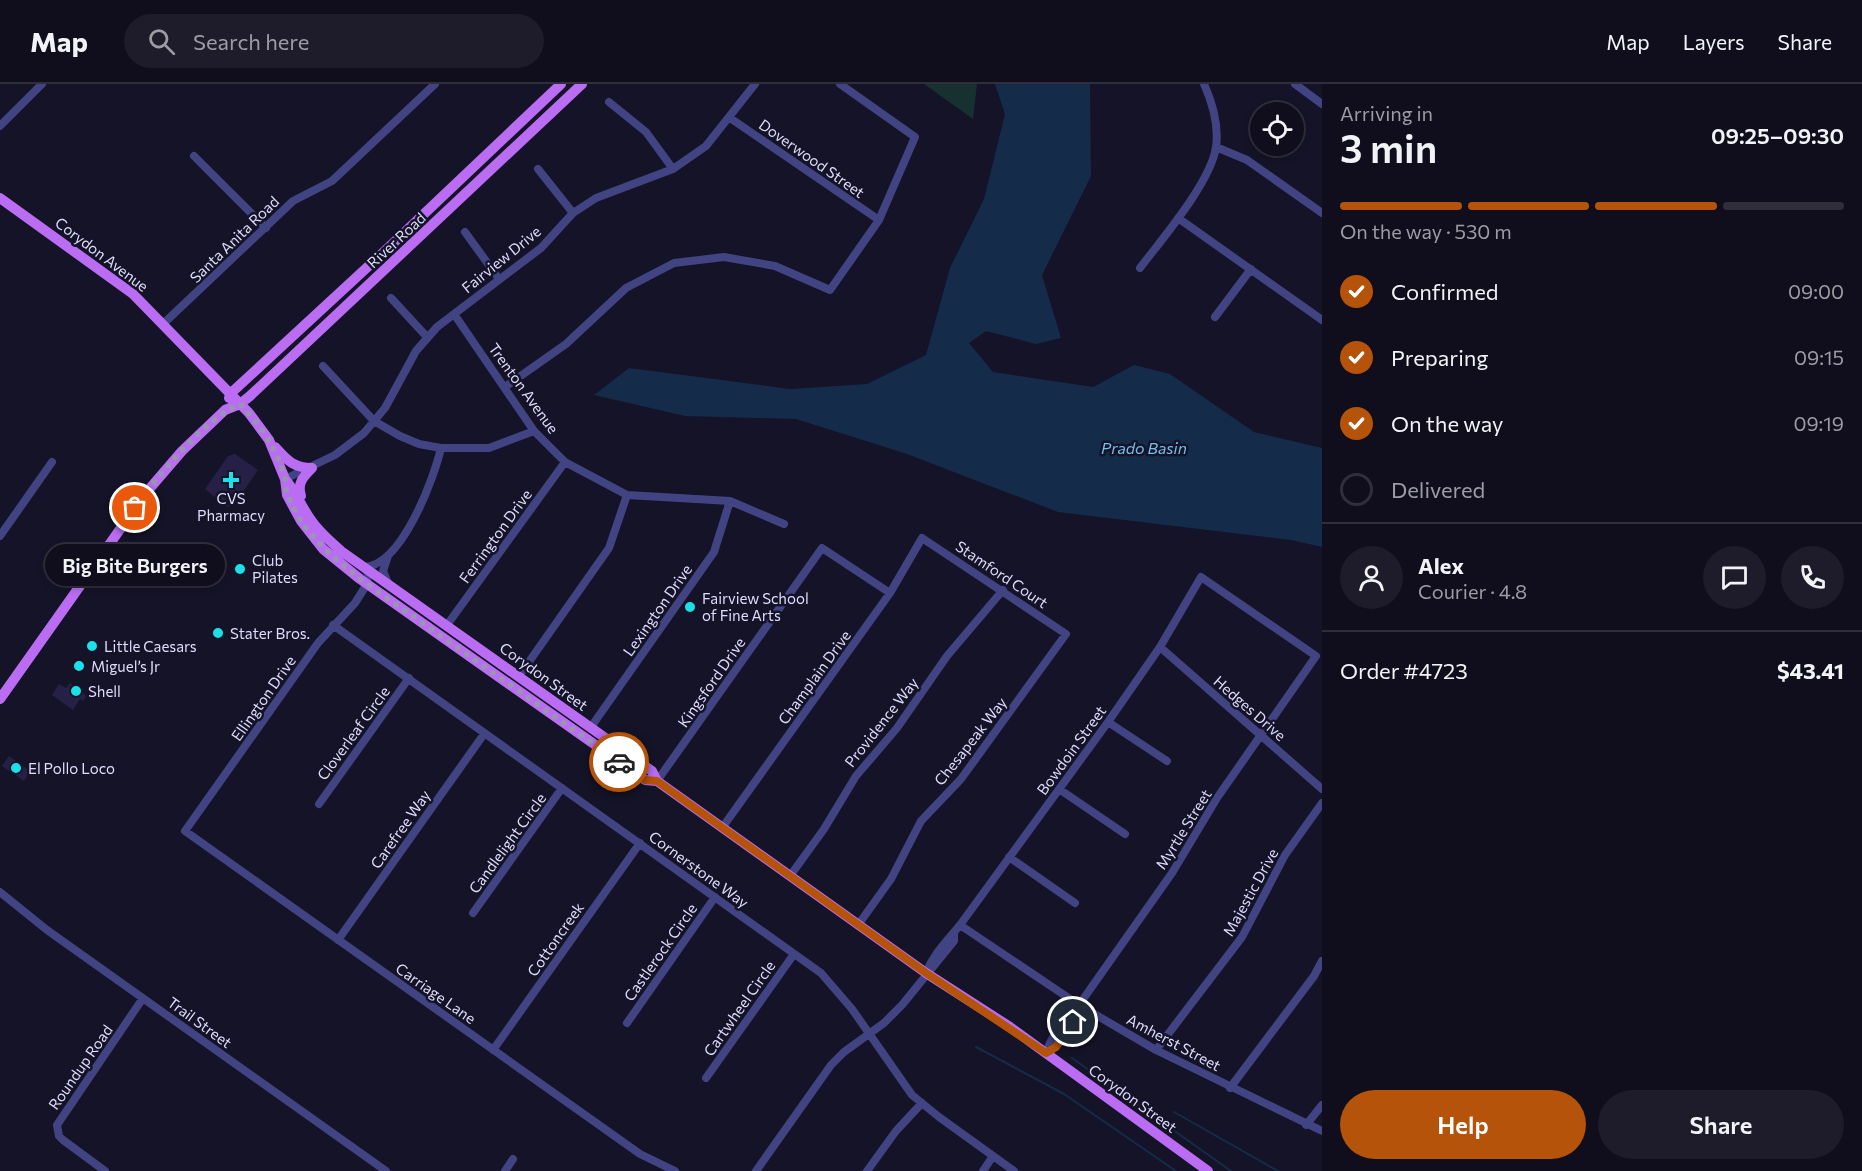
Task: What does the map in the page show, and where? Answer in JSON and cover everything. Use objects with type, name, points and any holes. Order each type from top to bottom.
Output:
[{"type":"main road","name":"River Road","points":[[225,410],[230,394],[561,84]]},
{"type":"main road","name":"River Road","points":[[0,699],[145,494],[182,451],[225,410],[240,404],[582,84]]},
{"type":"main road","name":"Corydon Avenue","points":[[0,198],[133,294],[230,394]]},
{"type":"main road","name":"Corydon Street","points":[[230,394],[269,440],[285,479],[287,495],[301,521],[323,549],[368,584],[645,780],[657,781]]},
{"type":"main road","points":[[269,440],[291,464],[300,468],[312,468]]},
{"type":"main road","points":[[310,519],[299,485],[312,468]]},
{"type":"main road","name":"Corydon Street","points":[[285,479],[294,490],[310,519],[326,539],[651,771],[657,781],[722,828],[926,973],[1046,1053],[1208,1171]]},
{"type":"street","points":[[0,126],[42,84]]},
{"type":"street","name":"Santa Anita Road","points":[[163,324],[293,201],[332,182],[435,84]]},
{"type":"street","name":"Fairview Drive","points":[[285,479],[312,468],[352,444],[385,408],[416,351],[427,337],[499,279],[542,248],[573,213],[596,198],[673,169],[706,146],[755,84]]},
{"type":"street","points":[[505,387],[566,344],[626,288],[675,263],[724,256],[775,266],[830,290],[879,220],[915,137],[840,84]]},
{"type":"street","points":[[1140,268],[1202,182],[1216,147],[1213,105],[1204,84]]},
{"type":"street","points":[[1295,84],[1322,104]]},
{"type":"street","points":[[609,102],[646,132],[673,169]]},
{"type":"street","name":"Doverwood Street","points":[[730,118],[879,220]]},
{"type":"street","points":[[1216,147],[1247,160],[1322,213]]},
{"type":"street","points":[[194,156],[266,228]]},
{"type":"street","points":[[538,169],[573,213]]},
{"type":"street","points":[[1178,218],[1322,320]]},
{"type":"street","points":[[465,232],[499,279]]},
{"type":"street","points":[[1215,317],[1251,269]]},
{"type":"street","points":[[391,298],[427,337]]},
{"type":"street","name":"Trenton Avenue","points":[[454,314],[534,431],[565,462],[627,495],[730,501],[784,524]]},
{"type":"street","points":[[323,366],[374,421],[419,444],[441,448],[489,448],[534,431]]},
{"type":"street","points":[[388,584],[383,571],[390,553],[428,494],[441,448]]},
{"type":"street","points":[[1,533],[52,462]]},
{"type":"street","name":"Ferrington Drive","points":[[447,625],[565,462]]},
{"type":"street","points":[[519,676],[609,548],[627,495]]},
{"type":"street","name":"Lexington Drive","points":[[591,728],[714,552],[730,501]]},
{"type":"street","name":"Stamford Court","points":[[922,538],[1066,634]]},
{"type":"street","name":"Champlain Drive","points":[[722,828],[890,593],[922,538]]},
{"type":"street","name":"Kingsford Drive","points":[[657,781],[822,548],[890,593]]},
{"type":"street","points":[[368,584],[368,573],[364,567],[375,565],[390,553]]},
{"type":"street","name":"Bowdoin Street","points":[[756,1171],[831,1065],[844,1052],[884,1023],[902,1005],[954,941],[954,933],[1160,647],[1201,577],[1316,656]]},
{"type":"street","name":"Corydon Street","points":[[368,584],[380,584],[402,600],[409,600]]},
{"type":"street","name":"Ellington Drive","points":[[185,831],[318,643],[355,603],[368,584]]},
{"type":"street","name":"Providence Way","points":[[790,876],[824,829],[856,776],[897,728],[947,656],[1003,590]]},
{"type":"street","name":"Cornerstone Way","points":[[333,625],[821,973],[841,994],[904,1085],[922,1102],[1014,1171]]},
{"type":"street","name":"Chesapeak Way","points":[[858,925],[891,879],[921,821],[961,779],[1066,634]]},
{"type":"street","name":"Hedges Drive","points":[[1160,647],[1322,789]]},
{"type":"street","name":"Myrtle Street","points":[[1046,1053],[1056,1047],[1073,1022],[1073,1014],[1172,873],[1217,798],[1316,656]]},
{"type":"street","name":"Cloverleaf Circle","points":[[319,804],[409,678]]},
{"type":"street","points":[[1108,722],[1167,761]]},
{"type":"street","name":"Carefree Way","points":[[338,940],[484,734]]},
{"type":"street","name":"Candlelight Circle","points":[[473,913],[562,788]]},
{"type":"street","points":[[1059,789],[1125,834]]},
{"type":"street","name":"Majestic Drive","points":[[1156,1050],[1242,937],[1285,855],[1322,803]]},
{"type":"street","name":"Carriage Lane","points":[[185,831],[640,1154],[675,1171]]},
{"type":"street","name":"Cottoncreek","points":[[493,1050],[640,843]]},
{"type":"street","points":[[1009,856],[1075,903]]},
{"type":"street","name":"Trail Street","points":[[0,892],[46,930],[386,1171]]},
{"type":"street","name":"Castlerock Circle","points":[[627,1023],[715,897]]},
{"type":"street","name":"Amherst Street","points":[[960,925],[1080,1005],[1156,1050],[1322,1131]]},
{"type":"street","name":"Cartwheel Circle","points":[[706,1078],[794,954]]},
{"type":"street","points":[[1230,1088],[1314,976],[1322,961]]},
{"type":"street","name":"Roundup Road","points":[[105,1171],[63,1140],[59,1136],[57,1125],[143,998]]},
{"type":"street","points":[[867,1171],[896,1131],[922,1102]]},
{"type":"street","points":[[1306,1125],[1322,1105]]},
{"type":"street","points":[[983,1171],[993,1156]]},
{"type":"street","points":[[505,1171],[513,1160]]},
{"type":"green space","points":[[924,84],[977,84],[973,119]]},
{"type":"water","name":"Prado Basin","points":[[995,84],[1090,84],[1091,176],[1042,275],[1061,338],[1036,344],[986,331],[969,343],[993,372],[1093,387],[1134,365],[1170,374],[1254,432],[1322,448],[1322,547],[1291,540],[1058,512],[907,454],[796,419],[685,416],[594,395],[629,368],[790,389],[867,384],[926,355],[950,268],[984,199],[1005,114]]},
{"type":"building","name":"CVS Pharmacy","points":[[235,454],[258,470],[236,505],[226,507],[205,489],[228,456]]},
{"type":"building","name":"Shell","points":[[70,683],[84,690],[82,692],[86,696],[83,701],[80,699],[73,710],[52,695],[59,684],[66,688]]},
{"type":"building","name":"El Pollo Loco","points":[[9,756],[30,771],[24,781],[2,766]]},
{"type":"waterway","points":[[976,1047],[1064,1094],[1176,1171]]},
{"type":"waterway","points":[[1072,1058],[1231,1171]]},
{"type":"waterway","points":[[1174,1112],[1278,1171]]},
{"type":"way so far","points":[[135,508],[182,451],[225,410],[240,404],[269,440],[285,479],[287,495],[301,521],[323,549],[360,579],[619,762]]},
{"type":"place","name":"CVS Pharmacy","points":[[231,480]]},
{"type":"place","name":"Big Bite Burgers","points":[[135,508]]},
{"type":"place","name":"Club Pilates","points":[[240,569]]},
{"type":"place","name":"Fairview School of Fine Arts","points":[[690,607]]},
{"type":"place","name":"Stater Bros.","points":[[218,633]]},
{"type":"place","name":"Little Caesars","points":[[92,646]]},
{"type":"place","name":"Miguel’s Jr","points":[[79,666]]},
{"type":"place","name":"Shell","points":[[76,691]]},
{"type":"place","name":"El Pollo Loco","points":[[16,768]]},
{"type":"route","points":[[619,762],[645,780],[657,781],[926,973],[1046,1053],[1056,1047],[1073,1022]]}]
